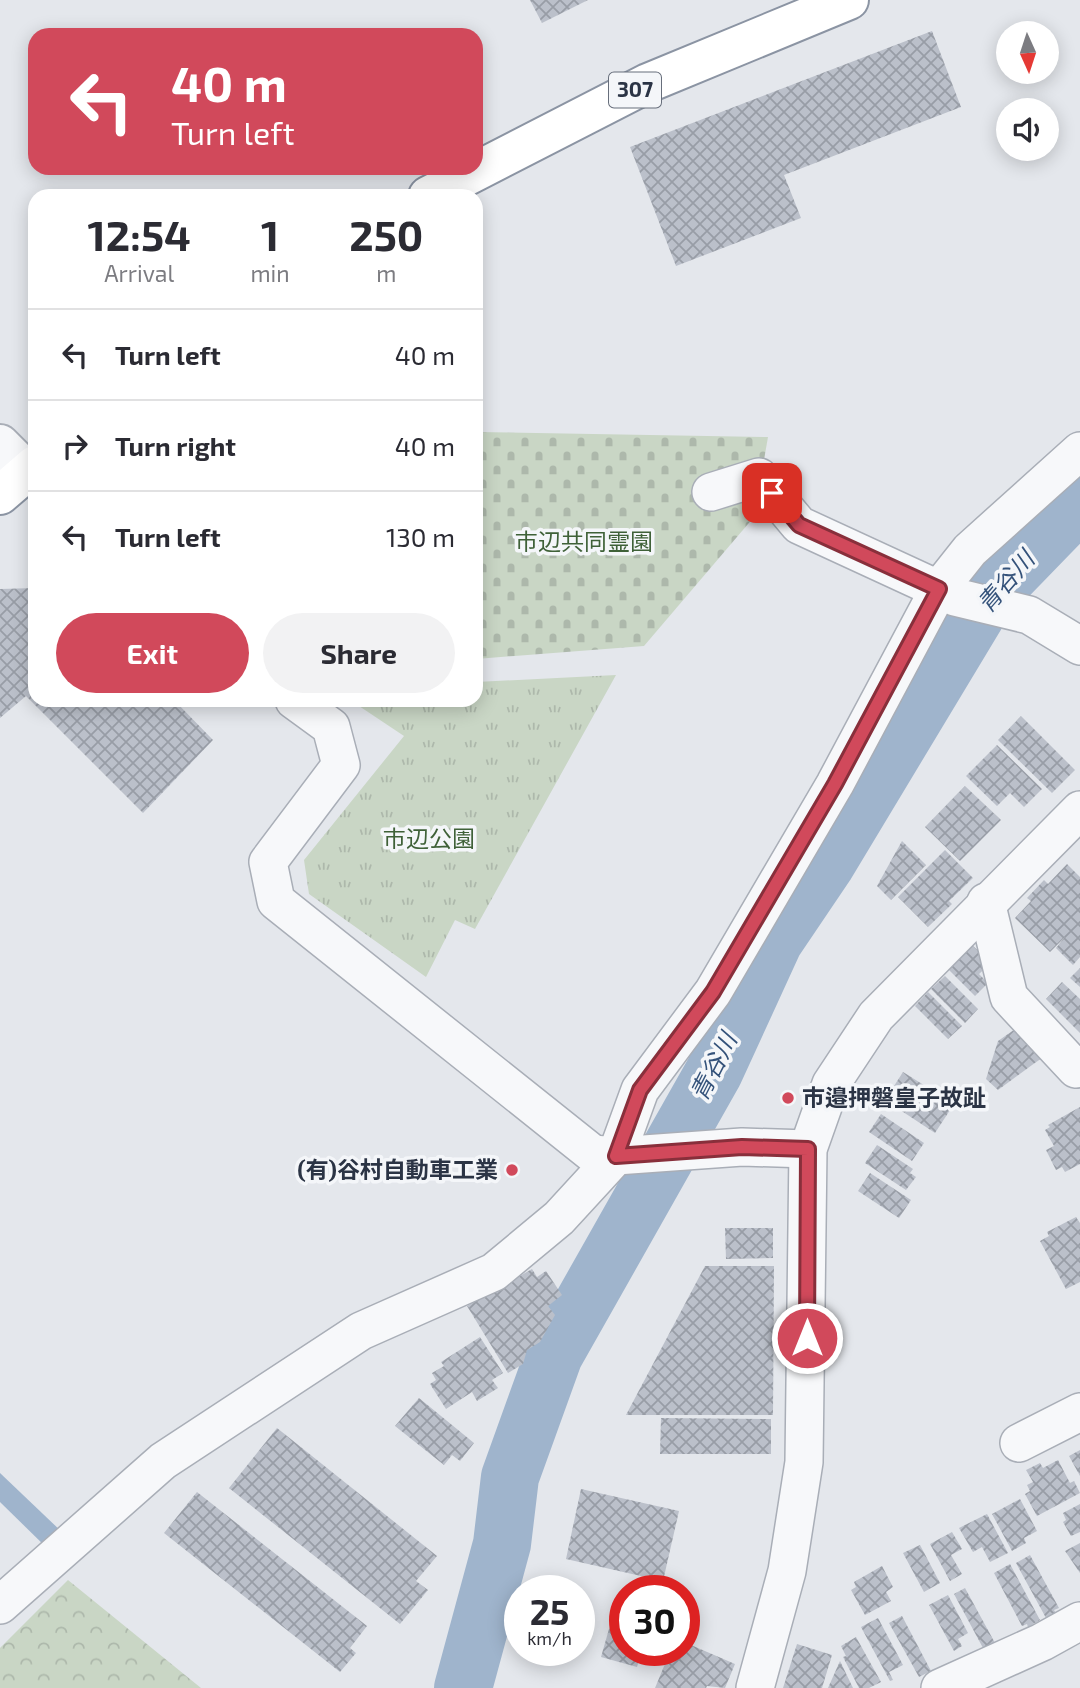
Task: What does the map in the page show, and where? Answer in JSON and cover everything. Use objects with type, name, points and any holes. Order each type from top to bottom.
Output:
[{"type":"highway","name":"307","points":[[483,168],[648,83],[849,0]]},
{"type":"highway","name":"307","points":[[442,189],[469,175]]},
{"type":"street","points":[[0,444],[24,477]]},
{"type":"street","points":[[0,1605],[163,1461],[361,1331],[494,1272],[629,1155],[640,1090],[713,992],[970,550],[1080,451]]},
{"type":"street","points":[[711,492],[759,477],[799,525],[947,593],[1030,615],[1080,646]]},
{"type":"street","points":[[304,707],[331,727],[341,765],[268,862],[276,901],[593,1154],[629,1155],[742,1147],[808,1149]]},
{"type":"street","points":[[755,1688],[788,1571],[804,1462],[808,1149],[831,1084],[876,1016],[1080,810]]},
{"type":"street","points":[[986,902],[1009,997],[1079,1070]]},
{"type":"street","points":[[1019,1443],[1080,1412]]},
{"type":"street","points":[[940,1688],[1042,1642],[1080,1621]]},
{"type":"green space","name":"市辺共同霊園","points":[[483,432],[768,437],[754,517],[644,646],[483,658]]},
{"type":"green space","name":"市辺公園","points":[[616,675],[475,929],[455,920],[426,977],[309,894],[304,860],[404,736],[360,707],[483,707],[483,682]]},
{"type":"green space","points":[[68,1580],[201,1688],[0,1688],[0,1648]]},
{"type":"water","points":[[0,1473],[64,1534],[49,1550],[0,1502]]},
{"type":"building","points":[[530,0],[588,0],[542,23]]},
{"type":"building","points":[[932,31],[961,107],[784,175],[801,218],[676,266],[630,147]]},
{"type":"building","points":[[28,588],[28,698],[26,696],[0,718],[0,589]]},
{"type":"building","points":[[37,707],[181,707],[213,740],[143,813]]},
{"type":"building","points":[[1021,716],[1075,770],[1052,793],[998,740]]},
{"type":"building","points":[[997,745],[1042,789],[1024,807],[1010,793],[997,806],[966,776]]},
{"type":"building","points":[[965,786],[1001,820],[960,861],[925,827]]},
{"type":"building","points":[[902,841],[926,865],[891,900],[877,886]]},
{"type":"building","points":[[945,850],[973,878],[949,901],[952,904],[928,927],[898,897]]},
{"type":"building","points":[[1067,864],[1080,877],[1080,957],[1073,965],[1056,948],[1065,937],[1050,952],[1015,918],[1031,901],[1027,898],[1044,880],[1048,884]]},
{"type":"building","points":[[972,945],[991,963],[979,974],[988,983],[975,996],[948,969]]},
{"type":"building","points":[[1080,968],[1080,987],[1070,978]]},
{"type":"building","points":[[945,976],[978,1009],[965,1023],[931,989]]},
{"type":"building","points":[[1062,982],[1080,999],[1080,1033],[1046,999]]},
{"type":"building","points":[[928,992],[962,1026],[948,1039],[915,1006]]},
{"type":"building","points":[[1018,1027],[1043,1057],[998,1090],[986,1079],[998,1041]]},
{"type":"building","points":[[903,1072],[954,1104],[935,1133],[885,1100]]},
{"type":"building","points":[[1080,1107],[1080,1164],[1065,1172],[1062,1167],[1056,1170],[1046,1150],[1054,1146],[1045,1130],[1050,1127],[1048,1125]]},
{"type":"building","points":[[881,1114],[924,1143],[912,1161],[869,1132]]},
{"type":"building","points":[[877,1145],[913,1169],[910,1173],[916,1177],[906,1190],[865,1163]]},
{"type":"building","points":[[870,1173],[911,1200],[899,1218],[858,1191]]},
{"type":"building","points":[[1076,1217],[1080,1223],[1080,1282],[1066,1289],[1040,1241],[1049,1236],[1047,1232]]},
{"type":"building","points":[[725,1228],[773,1228],[773,1258],[726,1259]]},
{"type":"building","points":[[705,1266],[774,1266],[773,1415],[626,1415]]},
{"type":"building","points":[[532,1269],[537,1277],[546,1271],[562,1295],[548,1306],[555,1315],[540,1342],[527,1350],[523,1364],[508,1373],[467,1306]]},
{"type":"building","points":[[480,1337],[503,1373],[492,1380],[498,1388],[477,1401],[472,1392],[446,1409],[430,1384],[436,1380],[432,1373],[444,1366],[441,1362]]},
{"type":"building","points":[[419,1398],[474,1443],[460,1461],[452,1455],[444,1465],[395,1426]]},
{"type":"building","points":[[661,1418],[771,1419],[771,1454],[660,1454]]},
{"type":"building","points":[[277,1428],[437,1556],[416,1581],[428,1590],[400,1624],[229,1488]]},
{"type":"building","points":[[1080,1450],[1080,1476],[1069,1456]]},
{"type":"building","points":[[1058,1460],[1070,1483],[1074,1481],[1080,1493],[1037,1516],[1025,1494],[1030,1491],[1027,1485],[1033,1482],[1026,1470],[1040,1463],[1043,1468]]},
{"type":"building","points":[[581,1489],[679,1511],[664,1575],[637,1575],[566,1559]]},
{"type":"building","points":[[197,1492],[367,1626],[350,1648],[356,1653],[340,1672],[164,1533]]},
{"type":"building","points":[[1020,1499],[1037,1531],[1024,1538],[1026,1543],[1012,1551],[992,1514]]},
{"type":"building","points":[[1080,1504],[1080,1532],[1071,1536],[1063,1522],[1066,1520],[1063,1513]]},
{"type":"building","points":[[987,1514],[1008,1553],[990,1562],[982,1547],[973,1552],[959,1528]]},
{"type":"building","points":[[952,1532],[962,1549],[951,1555],[962,1574],[950,1581],[930,1544]]},
{"type":"building","points":[[1080,1543],[1080,1573],[1065,1551]]},
{"type":"building","points":[[920,1545],[940,1583],[924,1592],[903,1553]]},
{"type":"building","points":[[1030,1555],[1059,1608],[1054,1610],[1056,1613],[1046,1618],[1016,1563]]},
{"type":"building","points":[[1010,1564],[1040,1620],[1028,1627],[1027,1624],[1022,1626],[994,1573]]},
{"type":"building","points":[[882,1566],[893,1587],[886,1592],[891,1601],[865,1615],[851,1590],[856,1587],[854,1582]]},
{"type":"building","points":[[965,1588],[995,1643],[983,1648],[954,1594]]},
{"type":"building","points":[[948,1595],[968,1633],[958,1639],[962,1646],[954,1651],[929,1605]]},
{"type":"building","points":[[902,1616],[931,1671],[919,1677],[889,1623]]},
{"type":"building","points":[[878,1618],[903,1665],[889,1672],[893,1680],[890,1681],[861,1627]]},
{"type":"building","points":[[609,1629],[609,1659],[601,1657]]},
{"type":"building","points":[[856,1637],[881,1682],[869,1688],[859,1688],[843,1657],[846,1656],[841,1646]]},
{"type":"building","points":[[797,1644],[832,1655],[822,1688],[783,1688]]},
{"type":"building","points":[[700,1649],[735,1664],[725,1688],[655,1688],[664,1666],[700,1666]]},
{"type":"building","points":[[840,1661],[853,1688],[828,1688]]},
{"type":"waterway","name":"青谷川","points":[[463,1688],[502,1544],[510,1477],[554,1355],[714,1072],[774,941],[826,864],[985,600],[1080,502]]},
{"type":"place","name":"市邉押磐皇子故趾","points":[[788,1098]]},
{"type":"place","name":"(有)谷村自動車工業","points":[[512,1170]]},
{"type":"route","points":[[772,493],[799,525],[939,589],[835,784],[713,992],[640,1090],[616,1156],[742,1147],[808,1149],[807,1338]]}]
